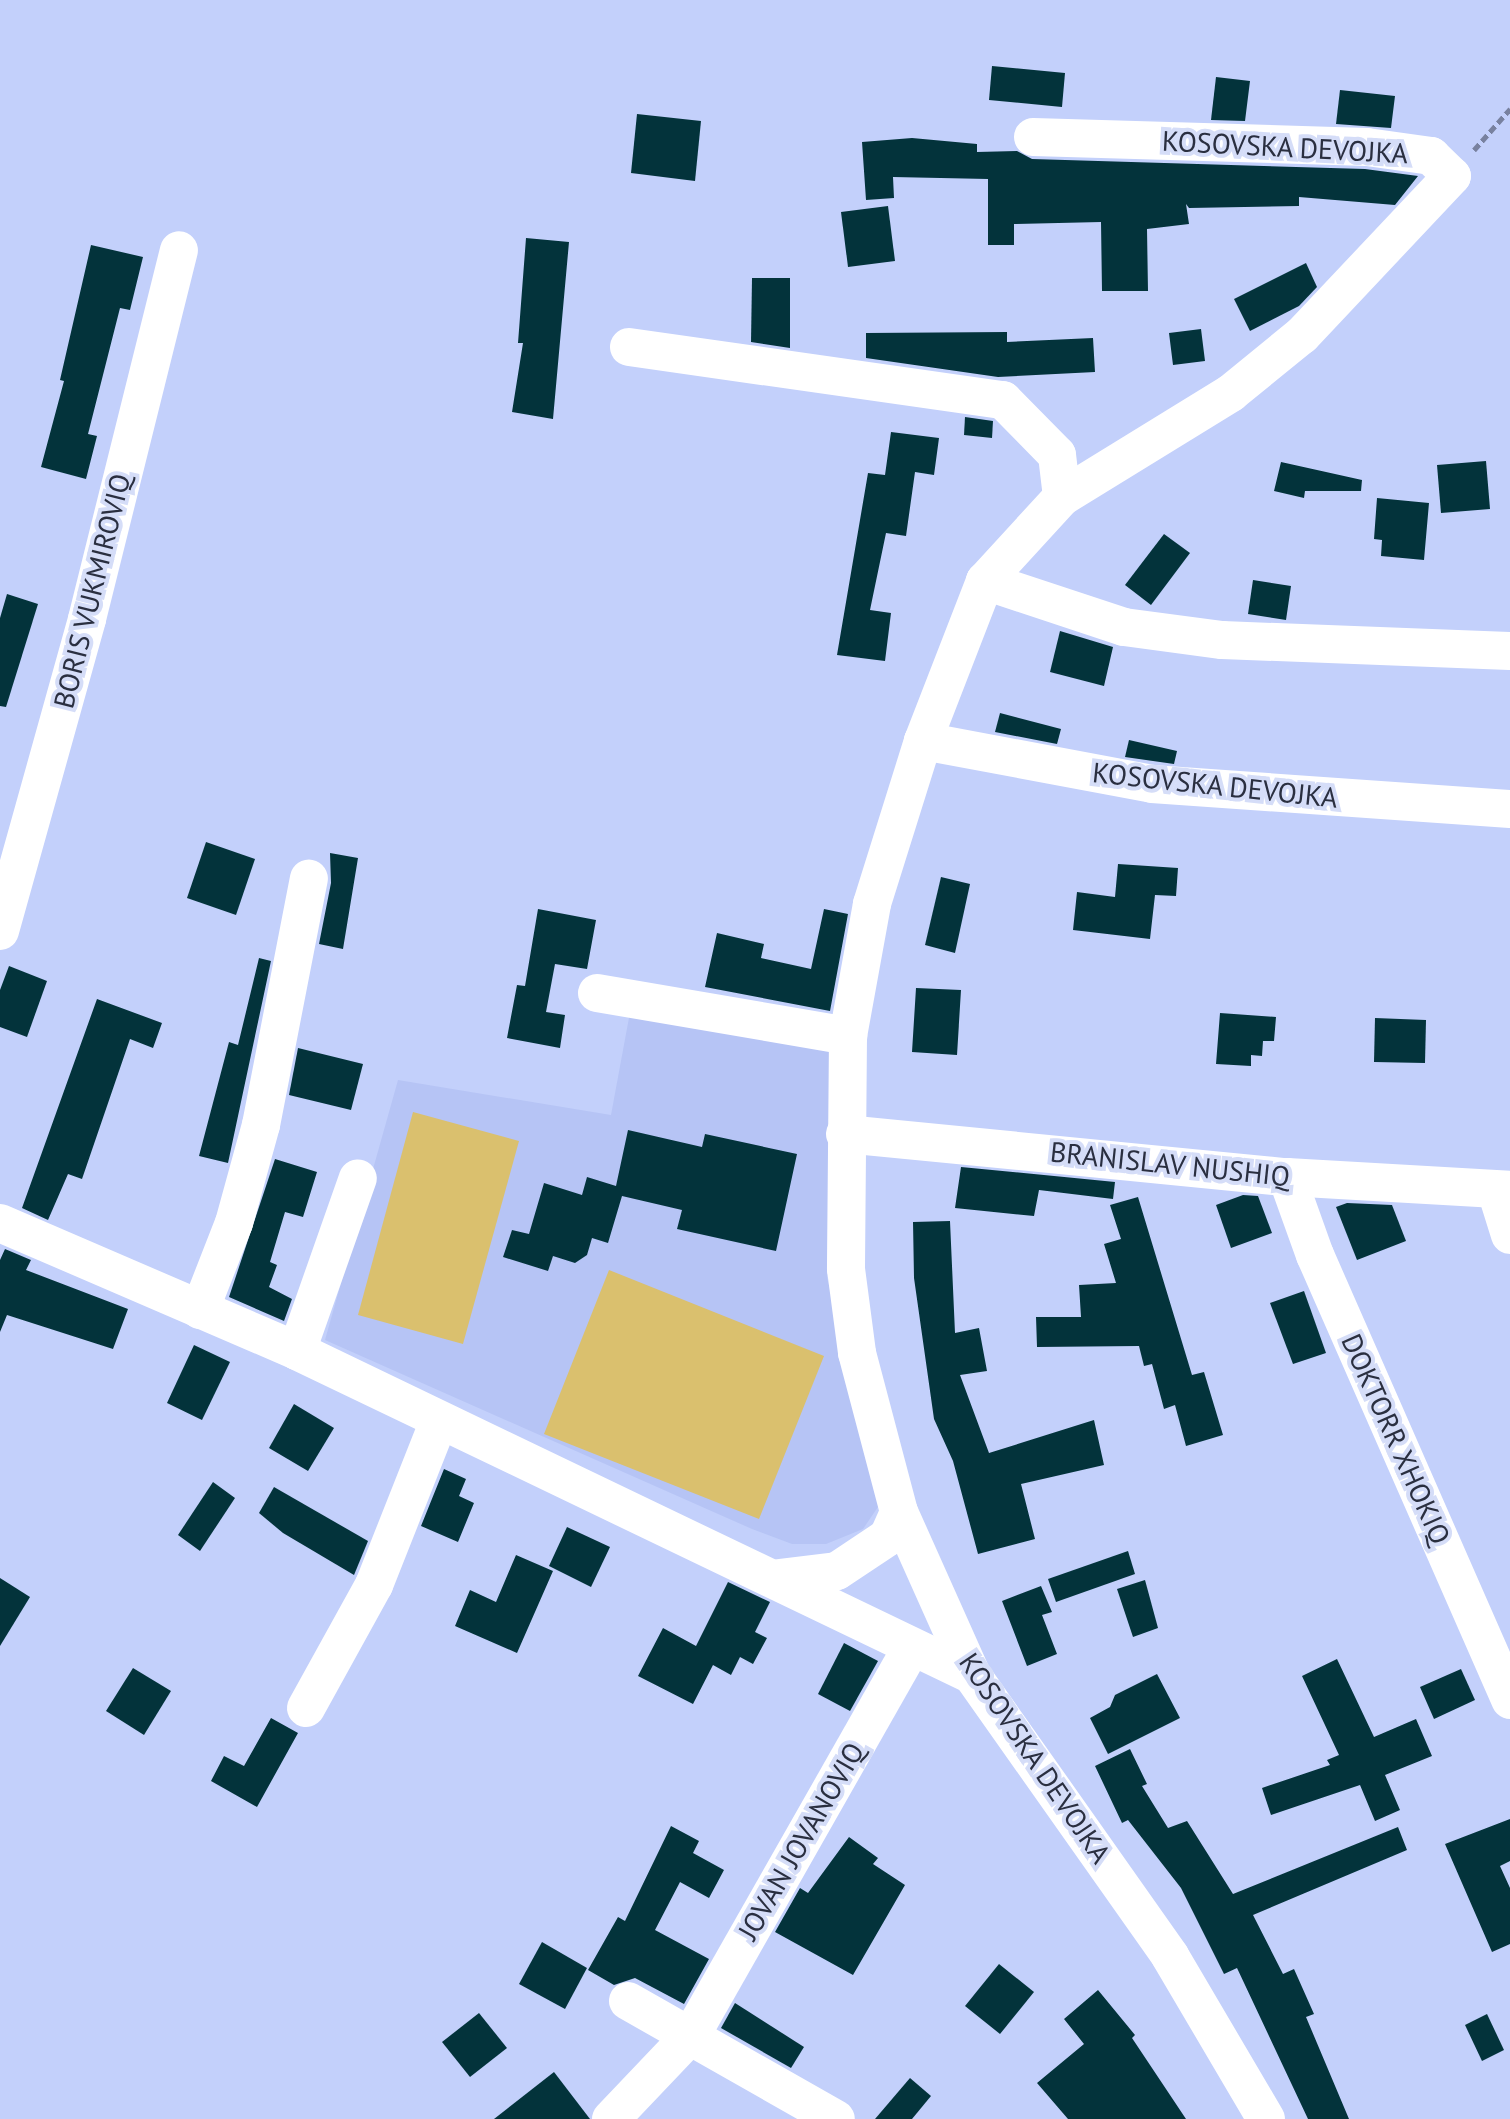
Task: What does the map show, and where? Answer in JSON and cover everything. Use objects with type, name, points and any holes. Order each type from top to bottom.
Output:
[{"type":"street","name":"KOSOVSKA DEVOJKA","points":[[1033,137],[1367,147],[1431,156],[1452,176],[1367,271],[1267,364],[1157,442],[1062,497],[985,581],[923,741],[872,904],[848,1036],[846,1269],[857,1353],[899,1512],[972,1675],[1170,1956],[1266,2119]]},
{"type":"street","name":"BORIS VUKMIROVIQ","points":[[0,931],[87,619],[179,250]]},
{"type":"street","points":[[629,347],[1003,400],[1057,455],[1062,497]]},
{"type":"street","points":[[985,581],[1124,627],[1222,640],[1510,651]]},
{"type":"street","name":"KOSOVSKA DEVOJKA","points":[[923,741],[1152,784],[1510,809]]},
{"type":"street","points":[[200,1310],[234,1223],[261,1125],[309,879]]},
{"type":"street","points":[[597,993],[848,1036]]},
{"type":"street","name":"BRANISLAV NUSHIQ","points":[[845,1134],[1287,1177],[1503,1190],[1510,1235]]},
{"type":"street","name":"DOKTORR XHOKIQ","points":[[1287,1177],[1315,1255],[1510,1700]]},
{"type":"street","points":[[297,1351],[358,1178]]},
{"type":"street","points":[[0,1223],[297,1351],[439,1421],[779,1578],[911,1648],[972,1675]]},
{"type":"street","points":[[306,1708],[374,1585],[439,1421]]},
{"type":"street","points":[[779,1578],[837,1571],[888,1537],[899,1512]]},
{"type":"street","name":"JOVAN JOVANOVIQ","points":[[611,2119],[692,2034],[911,1648]]},
{"type":"street","points":[[628,2001],[692,2034],[836,2119]]},
{"type":"path","points":[[1452,176],[1510,109]]},
{"type":"shaded area","points":[[633,996],[831,1044],[827,1277],[880,1504],[863,1529],[826,1544],[792,1544],[752,1529],[325,1340],[398,1080],[611,1115]]},
{"type":"shaded area","points":[[413,1112],[519,1141],[463,1344],[358,1315]]},
{"type":"shaded area","points":[[609,1270],[824,1356],[759,1519],[544,1434]]},
{"type":"building","points":[[992,66],[1065,73],[1062,107],[989,100]]},
{"type":"building","points":[[1216,77],[1250,81],[1245,121],[1211,120]]},
{"type":"building","points":[[1340,90],[1395,96],[1391,128],[1336,124]]},
{"type":"building","points":[[637,114],[701,121],[695,181],[631,173]]},
{"type":"building","points":[[912,138],[977,144],[977,152],[1017,151],[1032,159],[1365,169],[1418,176],[1395,205],[1299,197],[1299,206],[1189,208],[1186,204],[1189,224],[1147,229],[1148,291],[1102,291],[1101,222],[1014,224],[1014,245],[988,245],[988,179],[893,177],[894,198],[866,200],[862,142]]},
{"type":"building","points":[[888,206],[895,261],[848,267],[841,212]]},
{"type":"building","points":[[526,238],[569,242],[553,419],[512,412],[523,343],[518,343]]},
{"type":"building","points":[[91,245],[143,257],[130,310],[120,308],[88,434],[97,436],[86,479],[41,467],[64,381],[60,380]]},
{"type":"building","points":[[1306,263],[1317,287],[1299,306],[1250,331],[1234,299]]},
{"type":"building","points":[[752,278],[790,278],[790,348],[751,342]]},
{"type":"building","points":[[1201,329],[1205,361],[1173,365],[1169,333]]},
{"type":"building","points":[[1007,332],[1007,342],[1093,338],[1095,372],[998,377],[866,358],[866,333]]},
{"type":"building","points":[[965,417],[993,421],[992,438],[964,435]]},
{"type":"building","points":[[891,432],[939,438],[934,475],[915,472],[906,536],[886,533],[870,610],[891,613],[885,661],[837,655],[868,473],[885,475]]},
{"type":"building","points":[[1486,461],[1490,509],[1441,513],[1437,465]]},
{"type":"building","points":[[1281,462],[1362,480],[1361,491],[1305,491],[1304,498],[1274,491]]},
{"type":"building","points":[[1377,498],[1429,503],[1424,560],[1381,556],[1382,540],[1374,539]]},
{"type":"building","points":[[1164,534],[1190,553],[1151,605],[1125,585]]},
{"type":"building","points":[[1253,580],[1291,586],[1286,620],[1248,614]]},
{"type":"building","points":[[7,594],[38,604],[6,707],[0,706],[0,618]]},
{"type":"building","points":[[1060,631],[1113,647],[1104,686],[1050,672]]},
{"type":"building","points":[[1000,713],[1061,729],[1057,744],[995,732]]},
{"type":"building","points":[[1129,740],[1177,751],[1174,764],[1125,757]]},
{"type":"building","points":[[206,842],[255,859],[236,915],[187,898]]},
{"type":"building","points":[[330,853],[358,858],[343,949],[319,944],[331,883]]},
{"type":"building","points":[[1118,864],[1178,868],[1176,896],[1155,895],[1150,939],[1073,930],[1077,892],[1115,897]]},
{"type":"building","points":[[941,877],[970,884],[955,953],[925,945]]},
{"type":"building","points":[[538,909],[596,920],[587,969],[555,964],[546,1012],[565,1015],[560,1048],[507,1038],[517,985],[525,986]]},
{"type":"building","points":[[824,909],[848,914],[830,1011],[705,987],[717,933],[764,944],[761,958],[811,969]]},
{"type":"building","points":[[259,958],[271,961],[228,1163],[199,1156],[229,1042],[238,1045]]},
{"type":"building","points":[[9,966],[47,981],[27,1037],[0,1027],[0,990]]},
{"type":"building","points":[[916,988],[961,990],[957,1055],[912,1052]]},
{"type":"building","points":[[97,999],[162,1023],[153,1048],[130,1039],[82,1179],[68,1174],[48,1220],[22,1208]]},
{"type":"building","points":[[1220,1013],[1276,1017],[1274,1041],[1263,1041],[1262,1056],[1251,1055],[1251,1066],[1216,1064]]},
{"type":"building","points":[[1375,1018],[1426,1020],[1425,1063],[1374,1062]]},
{"type":"building","points":[[298,1048],[363,1064],[351,1110],[289,1095]]},
{"type":"building","points":[[628,1130],[702,1147],[705,1134],[797,1154],[776,1251],[677,1229],[682,1210],[622,1196],[608,1243],[592,1238],[587,1255],[575,1263],[553,1256],[548,1271],[503,1257],[512,1230],[529,1234],[544,1183],[582,1195],[587,1177],[616,1186]]},
{"type":"building","points":[[275,1159],[317,1172],[303,1217],[285,1212],[270,1262],[277,1265],[269,1287],[292,1299],[284,1321],[229,1297]]},
{"type":"building","points":[[961,1167],[1115,1182],[1113,1199],[1039,1190],[1034,1216],[955,1208]]},
{"type":"building","points":[[1243,1195],[1258,1196],[1272,1233],[1231,1248],[1216,1205]]},
{"type":"building","points":[[1138,1197],[1192,1375],[1204,1372],[1223,1435],[1186,1446],[1175,1405],[1164,1409],[1152,1364],[1144,1366],[1139,1346],[1037,1347],[1036,1317],[1081,1317],[1079,1285],[1116,1283],[1104,1244],[1121,1239],[1110,1205]]},
{"type":"building","points":[[1347,1203],[1392,1205],[1406,1241],[1357,1260],[1336,1207]]},
{"type":"building","points":[[950,1221],[955,1333],[979,1328],[987,1371],[960,1375],[989,1453],[1094,1420],[1104,1465],[1021,1484],[1035,1539],[978,1554],[953,1461],[934,1419],[914,1278],[913,1222]]},
{"type":"building","points":[[5,1249],[31,1260],[26,1270],[128,1309],[113,1349],[7,1315],[0,1332],[0,1260]]},
{"type":"building","points":[[1304,1291],[1326,1353],[1293,1364],[1270,1303]]},
{"type":"building","points":[[194,1345],[230,1362],[202,1420],[167,1403]]},
{"type":"building","points":[[294,1404],[334,1428],[308,1471],[269,1448]]},
{"type":"building","points":[[444,1469],[466,1479],[459,1496],[474,1503],[458,1542],[421,1526]]},
{"type":"building","points":[[213,1482],[235,1498],[200,1551],[178,1535]]},
{"type":"building","points":[[274,1487],[368,1541],[354,1575],[283,1533],[259,1513]]},
{"type":"building","points":[[567,1527],[610,1547],[591,1587],[549,1566]]},
{"type":"building","points":[[1128,1551],[1135,1574],[1056,1602],[1048,1579]]},
{"type":"building","points":[[516,1555],[553,1571],[517,1653],[455,1626],[470,1590],[496,1602]]},
{"type":"building","points":[[0,1578],[30,1597],[0,1646]]},
{"type":"building","points":[[1145,1580],[1158,1628],[1133,1637],[1117,1589]]},
{"type":"building","points":[[728,1582],[770,1602],[755,1632],[767,1638],[753,1664],[740,1657],[731,1675],[713,1665],[693,1704],[638,1676],[663,1628],[696,1646]]},
{"type":"building","points":[[1041,1586],[1052,1612],[1042,1615],[1057,1654],[1027,1666],[1002,1601]]},
{"type":"building","points":[[844,1643],[878,1661],[850,1711],[818,1694]]},
{"type":"building","points":[[1337,1659],[1374,1737],[1416,1719],[1432,1756],[1385,1775],[1400,1810],[1375,1821],[1360,1785],[1271,1815],[1262,1788],[1330,1765],[1327,1760],[1339,1755],[1302,1676]]},
{"type":"building","points":[[133,1668],[171,1691],[144,1735],[106,1711]]},
{"type":"building","points":[[1461,1669],[1475,1700],[1434,1719],[1420,1687]]},
{"type":"building","points":[[1157,1674],[1180,1718],[1108,1754],[1090,1718],[1110,1707],[1115,1695]]},
{"type":"building","points":[[271,1718],[298,1733],[257,1807],[211,1781],[224,1756],[244,1766]]},
{"type":"building","points":[[1130,1749],[1147,1784],[1142,1786],[1168,1828],[1187,1821],[1233,1894],[1398,1827],[1407,1850],[1253,1915],[1283,1974],[1294,1969],[1314,2014],[1306,2017],[1349,2119],[1308,2119],[1237,1968],[1224,1974],[1181,1888],[1128,1820],[1122,1823],[1095,1766]]},
{"type":"building","points":[[1510,1819],[1510,1861],[1500,1866],[1510,1888],[1510,1944],[1492,1952],[1445,1844]]},
{"type":"building","points":[[671,1826],[699,1841],[693,1853],[724,1870],[709,1898],[680,1882],[655,1930],[709,1959],[684,2004],[635,1978],[614,1985],[588,1970],[618,1917],[625,1921]]},
{"type":"building","points":[[849,1837],[878,1858],[873,1864],[905,1885],[853,1975],[775,1932],[800,1888],[808,1893]]},
{"type":"building","points":[[542,1942],[587,1968],[565,2009],[519,1984]]},
{"type":"building","points":[[999,1964],[1034,1992],[1000,2034],[965,2006]]},
{"type":"building","points":[[1098,1990],[1135,2035],[1132,2038],[1186,2119],[1068,2119],[1037,2083],[1084,2044],[1064,2019]]},
{"type":"building","points":[[735,2003],[804,2047],[791,2068],[721,2028]]},
{"type":"building","points":[[479,2013],[507,2048],[470,2077],[442,2042]]},
{"type":"building","points":[[1487,2014],[1504,2050],[1482,2061],[1465,2025]]},
{"type":"building","points":[[554,2072],[590,2119],[494,2119]]},
{"type":"building","points":[[910,2078],[931,2096],[912,2119],[875,2119]]}]
